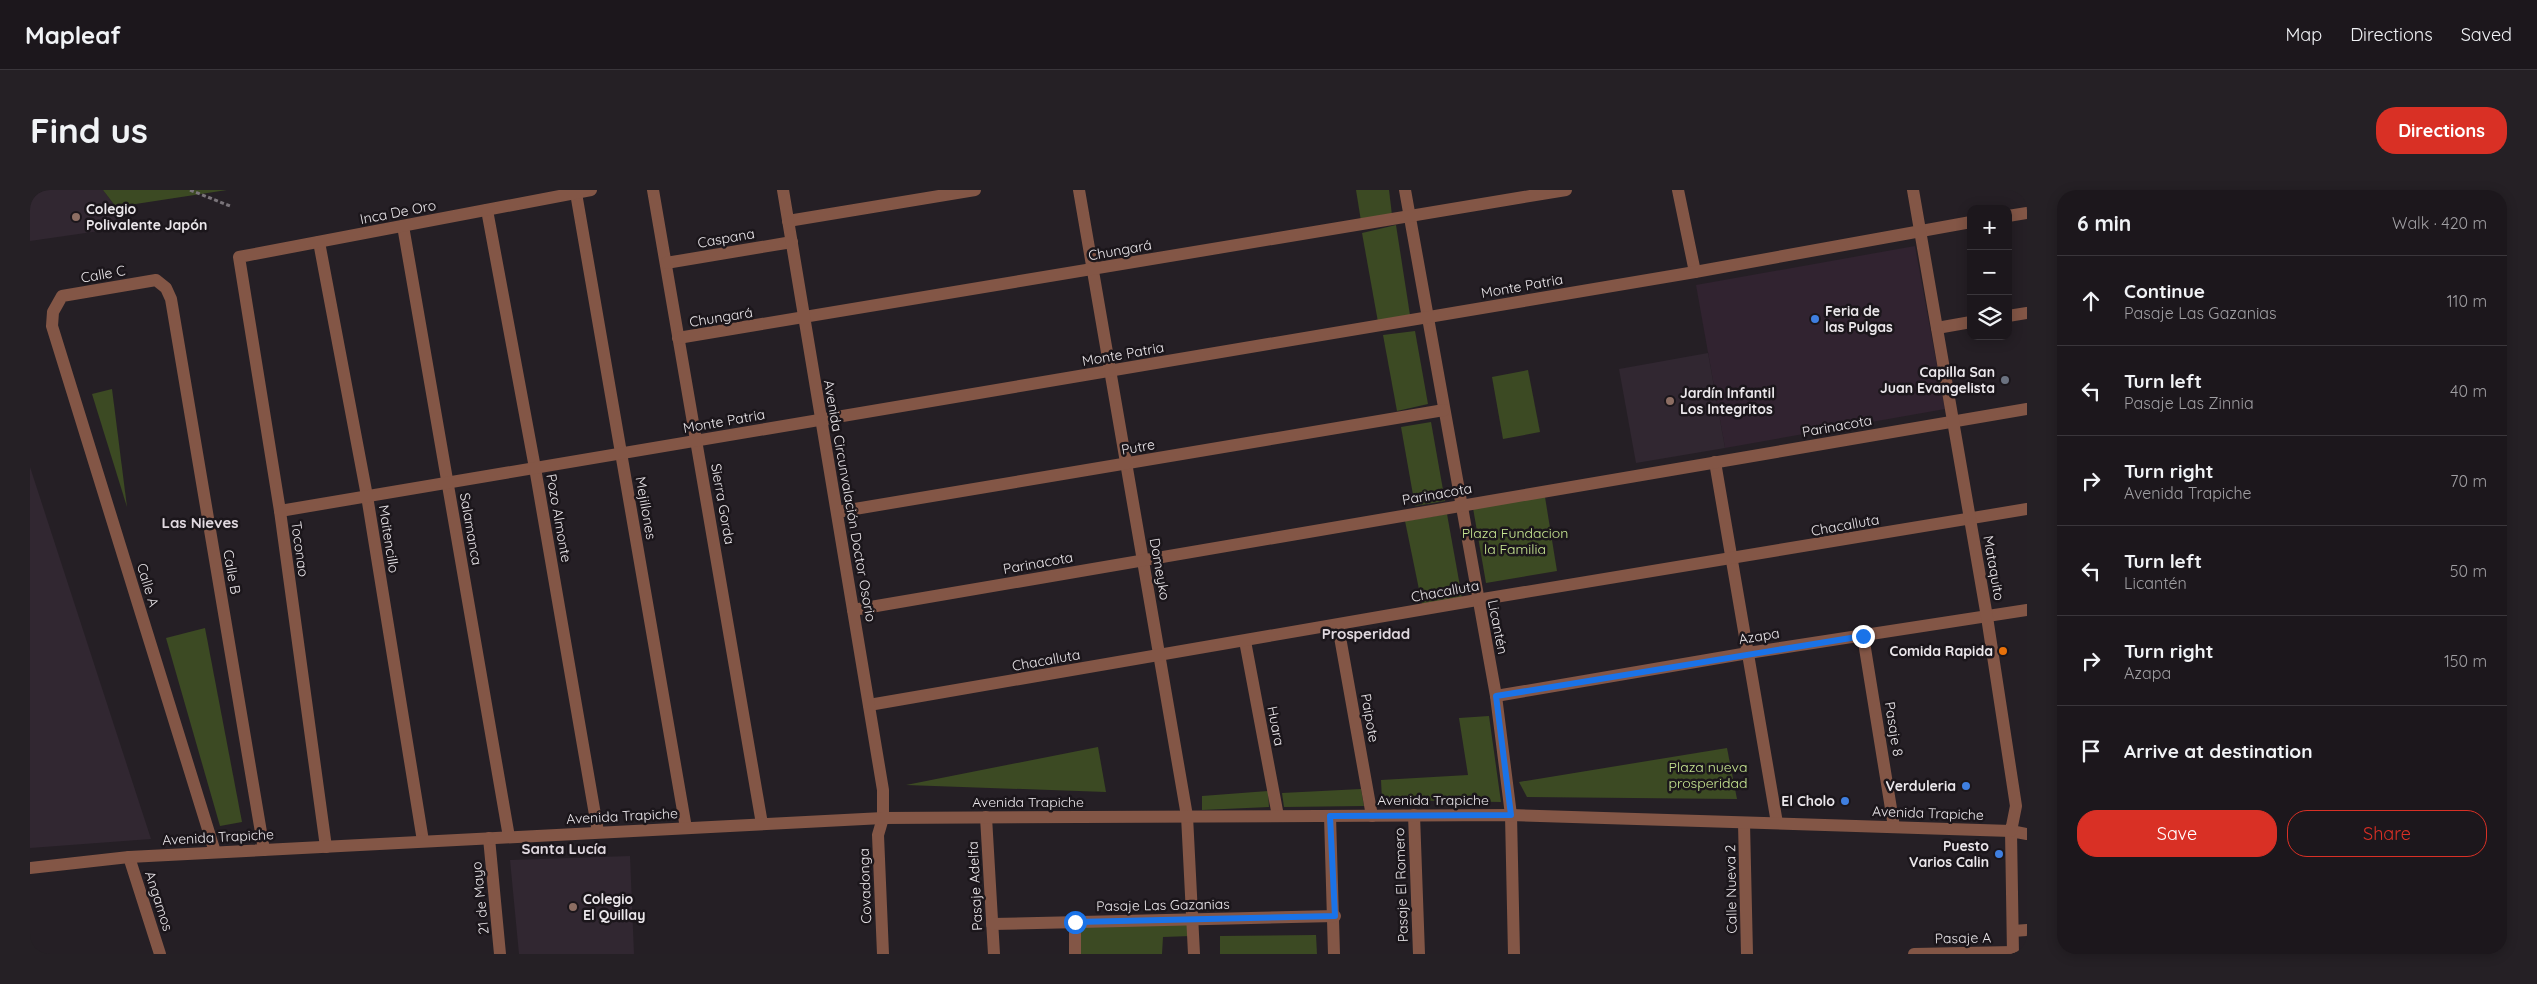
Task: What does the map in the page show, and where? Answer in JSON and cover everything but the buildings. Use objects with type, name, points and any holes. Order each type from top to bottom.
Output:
[{"type":"street","name":"Inca De Oro","points":[[239,257],[486,210],[545,194],[576,193],[591,190]]},
{"type":"street","name":"Sierra Gorda","points":[[653,190],[762,824]]},
{"type":"street","name":"Avenida Circunvalación Doctor Osorio","points":[[783,190],[883,790],[883,818]]},
{"type":"street","points":[[788,220],[975,190]]},
{"type":"street","name":"Domeyko","points":[[1079,190],[1187,816],[1194,954]]},
{"type":"street","name":"Licantén","points":[[1405,190],[1460,506],[1496,696],[1511,815],[1514,954]]},
{"type":"street","name":"Chungará","points":[[678,338],[804,319],[1566,190]]},
{"type":"street","points":[[1678,190],[1695,272]]},
{"type":"street","name":"Mataquito","points":[[1914,190],[1987,617],[2016,806],[2012,831],[2013,953]]},
{"type":"street","name":"Mejillones","points":[[576,193],[686,828]]},
{"type":"street","name":"Pozo Almonte","points":[[486,210],[535,468],[598,832]]},
{"type":"street","points":[[2012,215],[2027,213]]},
{"type":"street","name":"Monte Patria","points":[[280,511],[1695,272],[1967,223]]},
{"type":"street","name":"Salamanca","points":[[403,226],[509,837]]},
{"type":"street","name":"Maitencillo","points":[[319,242],[367,496],[423,841]]},
{"type":"street","name":"Caspana","points":[[666,263],[792,242]]},
{"type":"street","name":"Toconao","points":[[239,257],[280,511],[326,847]]},
{"type":"street","name":"Calle C","points":[[52,326],[53,312],[62,296],[156,280],[166,288],[171,299]]},
{"type":"street","name":"Calle B","points":[[171,299],[264,850]]},
{"type":"street","points":[[2012,315],[2027,313]]},
{"type":"street","points":[[1937,328],[1967,323]]},
{"type":"street","name":"Calle A","points":[[52,326],[215,852]]},
{"type":"street","name":"Putre","points":[[837,512],[1444,410]]},
{"type":"street","name":"Parinacota","points":[[853,610],[1953,421],[2027,410]]},
{"type":"street","points":[[1715,462],[1777,824]]},
{"type":"street","name":"Chacalluta","points":[[869,705],[1338,626],[1477,600],[2027,509]]},
{"type":"street","name":"Azapa","points":[[1496,696],[1748,653],[2027,610]]},
{"type":"street","name":"Paipote","points":[[1338,626],[1372,816]]},
{"type":"street","name":"Pasaje 8","points":[[1863,636],[1894,827]]},
{"type":"street","name":"Huara","points":[[1245,641],[1278,816]]},
{"type":"street","name":"Pasaje El Romero","points":[[1414,815],[1419,954]]},
{"type":"street","name":"Avenida Trapiche","points":[[30,868],[129,857],[883,818],[1511,815],[2012,831],[2027,834]]},
{"type":"street","points":[[1330,816],[1335,916],[1334,954]]},
{"type":"street","name":"Pasaje Adelfa","points":[[986,817],[994,954]]},
{"type":"street","name":"Covadonga","points":[[883,818],[878,835],[883,954]]},
{"type":"street","name":"Calle Nueva 2","points":[[1744,822],[1747,954]]},
{"type":"street","name":"21 de Mayo","points":[[489,838],[500,954]]},
{"type":"street","name":"Angamos","points":[[129,857],[160,954]]},
{"type":"street","name":"Pasaje Las Gazanias","points":[[992,924],[1335,916]]},
{"type":"street","points":[[1075,922],[1075,954]]},
{"type":"street","points":[[2013,931],[2027,930]]},
{"type":"street","name":"Pasaje A","points":[[1914,954],[2013,953]]},
{"type":"path","points":[[190,190],[230,206]]},
{"type":"shaded area","name":"Colegio Polivalente Japón","points":[[30,190],[103,190],[116,207],[127,227],[30,241]]},
{"type":"shaded area","name":"Feria de las Pulgas","points":[[1915,246],[1945,409],[1725,448],[1696,285]]},
{"type":"shaded area","name":"Jardín Infantil Los Integritos","points":[[1708,353],[1725,448],[1636,463],[1619,369]]},
{"type":"shaded area","points":[[30,467],[151,839],[30,848]]},
{"type":"shaded area","name":"Colegio El Quillay","points":[[630,856],[634,954],[519,954],[510,860]]},
{"type":"green space","points":[[103,190],[227,190],[116,207]]},
{"type":"green space","points":[[1356,190],[1389,190],[1392,215],[1361,221]]},
{"type":"green space","points":[[1396,225],[1410,315],[1378,322],[1362,233]]},
{"type":"green space","points":[[1415,331],[1428,404],[1397,411],[1383,335]]},
{"type":"green space","points":[[1528,370],[1540,432],[1503,439],[1492,377]]},
{"type":"green space","points":[[112,389],[127,507],[92,394]]},
{"type":"green space","points":[[1431,422],[1445,501],[1415,506],[1401,427]]},
{"type":"green space","name":"Plaza Fundacion la Familia","points":[[1545,497],[1557,571],[1486,583],[1473,508]]},
{"type":"green space","points":[[1447,514],[1463,603],[1423,609],[1405,521]]},
{"type":"green space","points":[[205,628],[242,822],[220,826],[166,638]]},
{"type":"green space","points":[[1489,716],[1501,802],[1382,800],[1381,780],[1468,775],[1459,718]]},
{"type":"green space","points":[[1098,747],[1106,792],[906,785]]},
{"type":"green space","name":"Plaza nueva prosperidad","points":[[1727,748],[1737,799],[1527,797],[1519,782]]},
{"type":"green space","points":[[1361,789],[1364,806],[1284,807],[1282,793]]},
{"type":"green space","points":[[1268,791],[1269,807],[1202,810],[1202,796]]},
{"type":"green space","points":[[1191,920],[1191,936],[1163,937],[1162,954],[1077,954],[1077,924]]},
{"type":"green space","points":[[1316,935],[1317,954],[1220,954],[1220,936]]},
{"type":"place","name":"Colegio Polivalente Japón","points":[[76,217]]},
{"type":"place","name":"Feria de las Pulgas","points":[[1815,319]]},
{"type":"place","name":"Capilla San Juan Evangelista","points":[[2005,380]]},
{"type":"place","name":"Jardín Infantil Los Integritos","points":[[1670,401]]},
{"type":"place","name":"Comida Rapida","points":[[2003,651]]},
{"type":"place","name":"Verduleria","points":[[1966,786]]},
{"type":"place","name":"El Cholo","points":[[1845,801]]},
{"type":"place","name":"Puesto Varios Calin","points":[[1999,854]]},
{"type":"place","name":"Colegio El Quillay","points":[[573,907]]},
{"type":"district","name":"Las Nieves","points":[[200,522]]},
{"type":"district","name":"Prosperidad","points":[[1366,633]]},
{"type":"district","name":"Santa Lucía","points":[[564,848]]},
{"type":"route","points":[[1075,922],[1335,916],[1330,816],[1511,815],[1496,696],[1748,653],[1863,636]]}]
